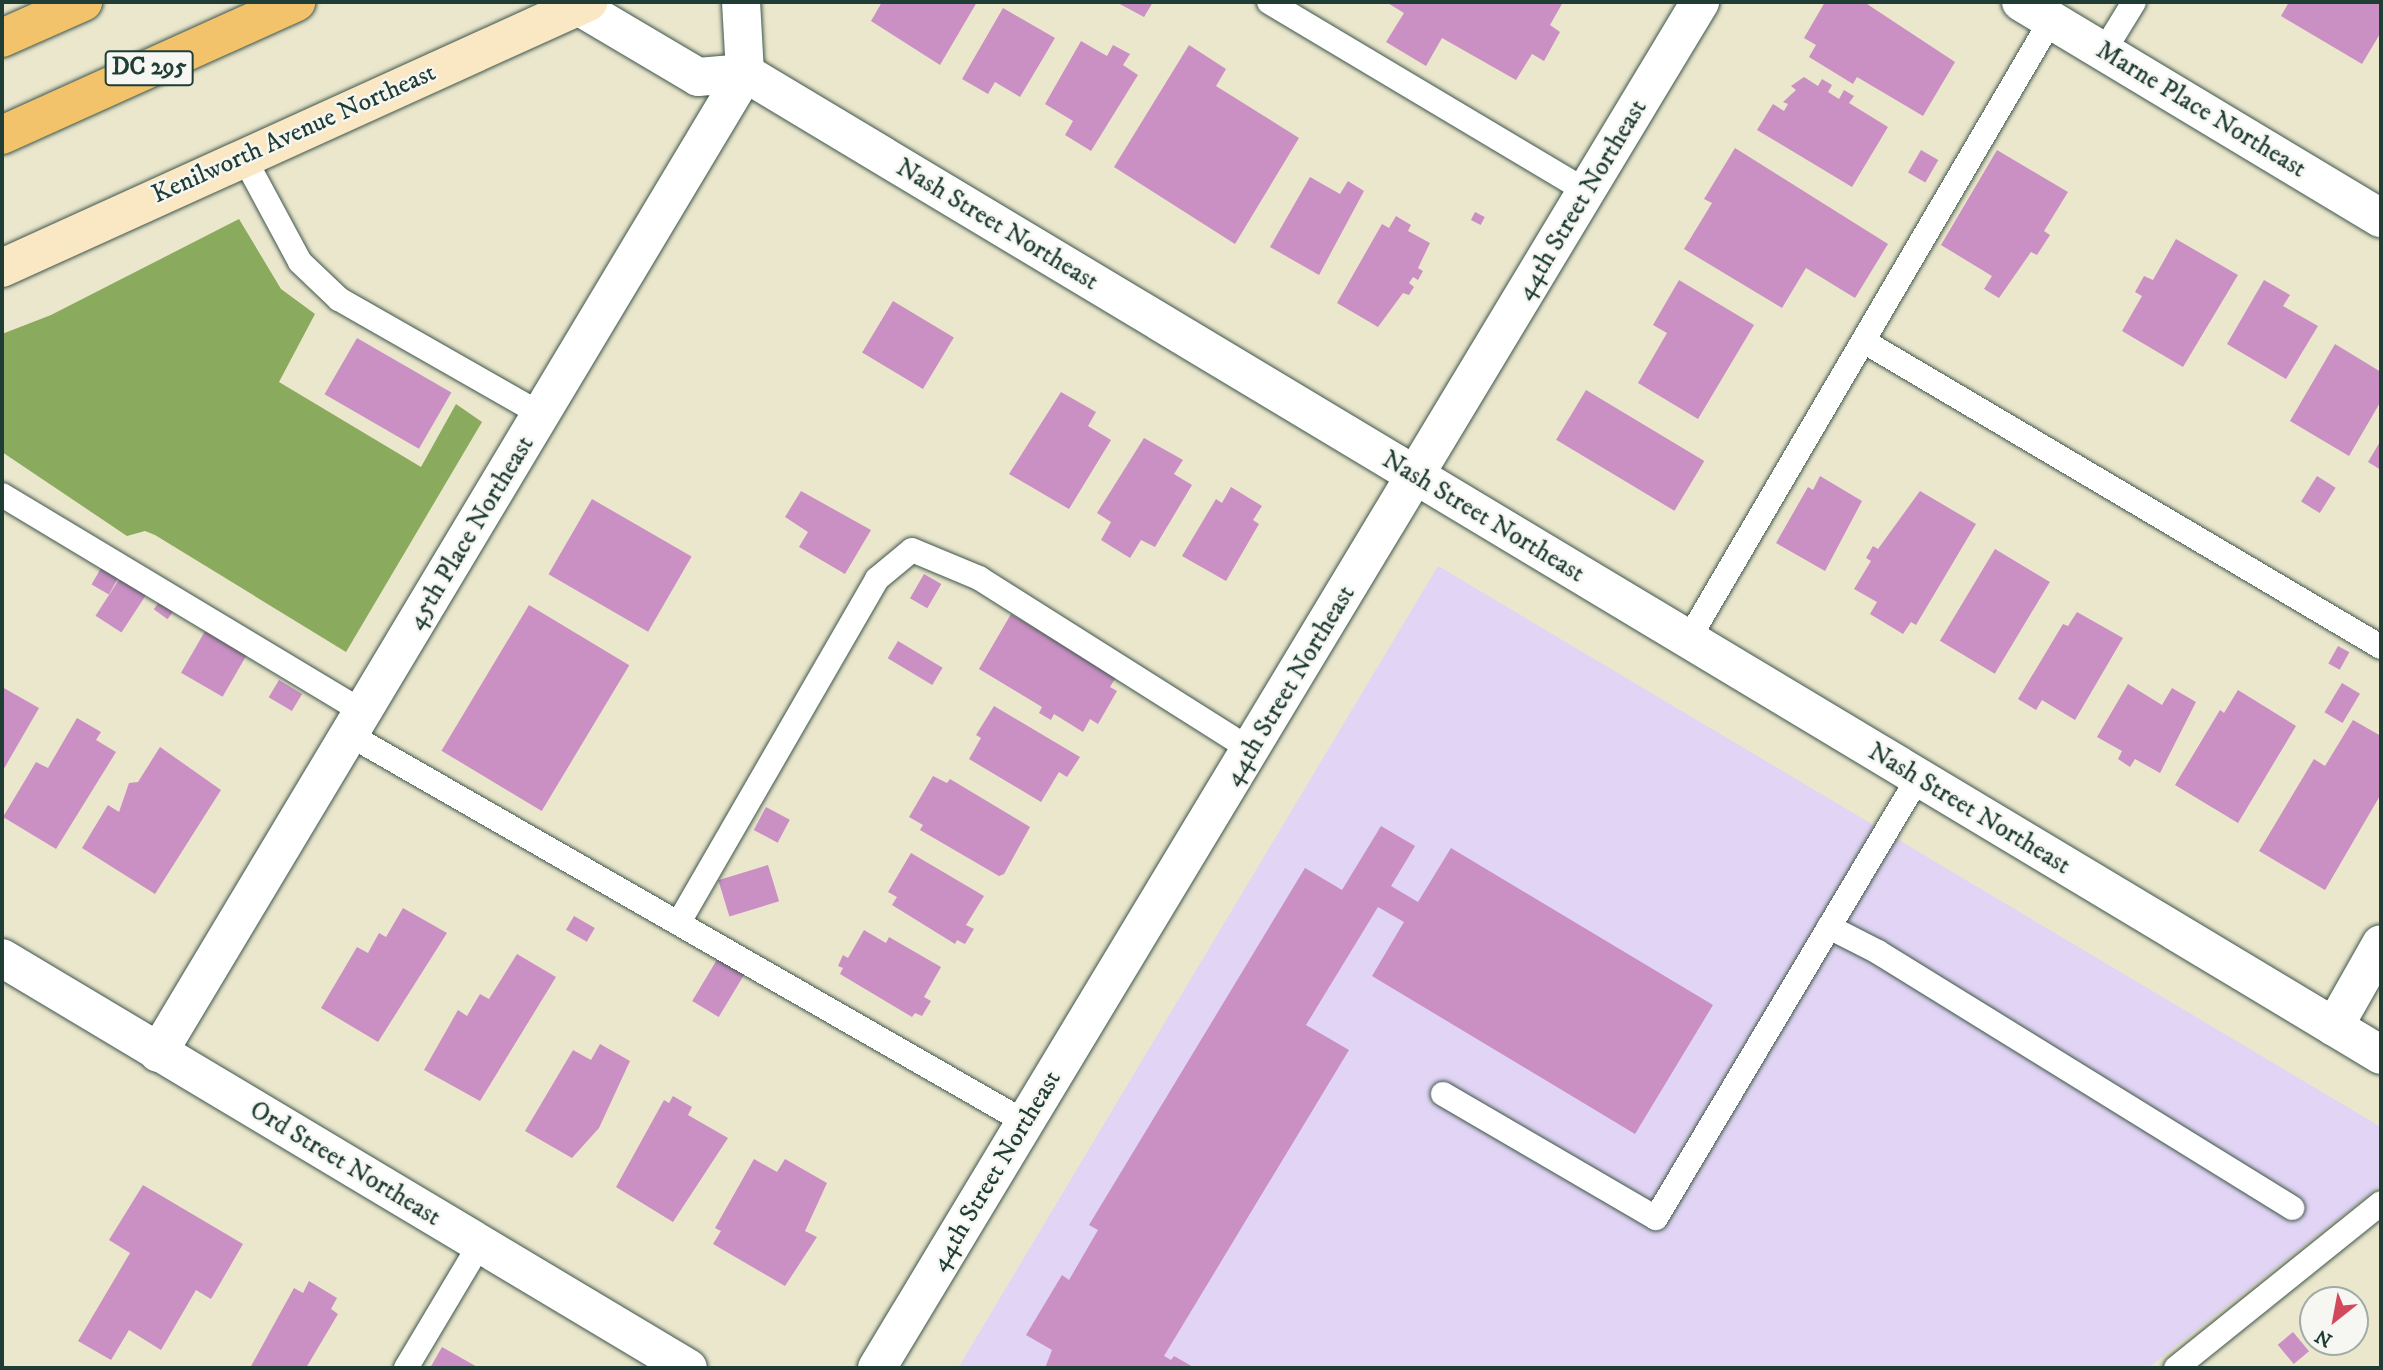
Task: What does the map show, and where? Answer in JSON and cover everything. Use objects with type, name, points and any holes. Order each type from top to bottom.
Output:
[{"type":"highway","points":[[2,38],[83,2]]},
{"type":"highway","name":"DC 295","points":[[2,135],[296,2]]},
{"type":"main road","name":"Kenilworth Avenue Northeast","points":[[2,268],[243,156],[583,4]]},
{"type":"street","points":[[583,4],[698,77],[745,73],[741,2]]},
{"type":"street","name":"44th Street Northeast","points":[[877,1368],[1588,192],[1700,2]]},
{"type":"street","name":"Marne Place Northeast","points":[[2036,11],[2381,218]]},
{"type":"street","name":"45th Place Northeast","points":[[158,1053],[745,73]]},
{"type":"street","name":"Nash Street Northeast","points":[[745,73],[2381,1055]]},
{"type":"street","points":[[2334,1027],[2381,944]]},
{"type":"street","name":"Ord Street Northeast","points":[[2,958],[688,1368]]},
{"type":"lane","points":[[1269,2],[1588,192]]},
{"type":"lane","points":[[2104,51],[2134,2]]},
{"type":"lane","points":[[1688,639],[1865,342],[2036,11]]},
{"type":"lane","points":[[243,156],[300,262],[339,299],[542,415]]},
{"type":"lane","points":[[1865,342],[2381,647]]},
{"type":"lane","points":[[2,495],[357,723],[679,922],[1025,1122]]},
{"type":"lane","points":[[679,922],[877,579],[912,550],[979,578],[1251,750]]},
{"type":"lane","points":[[1443,1094],[1656,1218],[1918,778]]},
{"type":"lane","points":[[1829,927],[1878,952],[2292,1208]]},
{"type":"lane","points":[[2176,1368],[2381,1203]]},
{"type":"lane","points":[[406,1368],[480,1244]]},
{"type":"shaded area","points":[[1438,566],[2381,1127],[2381,1185],[2148,1368],[958,1368]]},
{"type":"green space","points":[[239,219],[281,289],[315,314],[279,382],[421,467],[456,404],[482,422],[346,652],[155,535],[145,531],[127,536],[2,452],[2,334],[51,315]]},
{"type":"building","points":[[882,2],[977,2],[940,65],[871,21]]},
{"type":"building","points":[[1116,2],[1153,2],[1144,17]]},
{"type":"building","points":[[1386,2],[1563,2],[1550,25],[1560,32],[1544,61],[1532,54],[1516,80],[1442,38],[1426,66],[1386,42],[1404,13]]},
{"type":"building","points":[[1825,2],[1864,2],[1955,62],[1923,116],[1857,77],[1853,84],[1809,57],[1816,45],[1804,38]]},
{"type":"building","points":[[2289,2],[2381,2],[2381,32],[2362,64],[2281,16]]},
{"type":"building","points":[[1003,8],[1055,38],[1020,97],[995,82],[988,94],[962,79]]},
{"type":"building","points":[[1081,41],[1107,56],[1113,45],[1130,54],[1123,65],[1138,75],[1091,151],[1065,135],[1073,121],[1045,104]]},
{"type":"building","points":[[1189,45],[1226,69],[1216,86],[1299,138],[1235,244],[1114,167]]},
{"type":"building","points":[[1804,77],[1818,86],[1822,79],[1832,85],[1828,92],[1839,99],[1844,90],[1854,96],[1849,103],[1888,127],[1852,187],[1757,130],[1773,104],[1784,111],[1788,104],[1783,102],[1796,90],[1791,86]]},
{"type":"building","points":[[1735,148],[1888,244],[1855,298],[1806,268],[1782,308],[1684,249],[1712,203],[1704,199]]},
{"type":"building","points":[[1921,150],[1938,160],[1925,183],[1908,173]]},
{"type":"building","points":[[1997,150],[2068,192],[2044,231],[2050,235],[2037,255],[2031,252],[1999,298],[1984,289],[1992,276],[1941,245]]},
{"type":"building","points":[[1310,177],[1340,194],[1348,181],[1364,191],[1319,275],[1270,247]]},
{"type":"building","points":[[1475,212],[1485,217],[1481,225],[1471,220]]},
{"type":"building","points":[[1396,216],[1411,225],[1408,231],[1430,243],[1418,268],[1423,271],[1418,280],[1413,277],[1409,283],[1414,287],[1409,295],[1403,293],[1378,327],[1337,303],[1382,224],[1389,228]]},
{"type":"building","points":[[2176,239],[2238,275],[2183,367],[2122,331],[2142,296],[2135,292],[2144,276],[2153,280]]},
{"type":"building","points":[[1679,280],[1754,325],[1698,419],[1638,383],[1667,333],[1653,325]]},
{"type":"building","points":[[2264,280],[2290,295],[2283,306],[2318,326],[2286,379],[2227,344]]},
{"type":"building","points":[[893,301],[954,338],[923,389],[862,352]]},
{"type":"building","points":[[357,338],[451,392],[419,449],[324,394]]},
{"type":"building","points":[[2335,344],[2381,372],[2381,401],[2349,456],[2290,421]]},
{"type":"building","points":[[1586,390],[1704,461],[1674,511],[1556,440]]},
{"type":"building","points":[[1061,392],[1096,412],[1088,426],[1111,440],[1069,509],[1009,474]]},
{"type":"building","points":[[1144,438],[1183,460],[1174,474],[1192,485],[1155,547],[1141,540],[1130,558],[1101,540],[1111,522],[1097,513]]},
{"type":"building","points":[[2381,440],[2381,470],[2368,462]]},
{"type":"building","points":[[1820,476],[1862,501],[1825,571],[1776,543],[1808,487],[1813,490]]},
{"type":"building","points":[[2317,476],[2336,488],[2320,513],[2301,501]]},
{"type":"building","points":[[1231,487],[1262,506],[1253,520],[1259,524],[1226,581],[1182,556],[1216,499],[1222,503]]},
{"type":"building","points":[[801,491],[871,530],[845,574],[799,547],[808,532],[785,517]]},
{"type":"building","points":[[1920,491],[1976,524],[1916,625],[1911,622],[1903,634],[1870,614],[1877,602],[1854,589],[1871,561],[1866,558],[1873,546],[1878,549]]},
{"type":"building","points":[[592,499],[692,556],[648,632],[548,574]]},
{"type":"building","points":[[1995,549],[2050,582],[1995,674],[1940,641]]},
{"type":"building","points":[[101,568],[118,578],[109,594],[92,584]]},
{"type":"building","points":[[924,574],[941,584],[927,608],[910,598]]},
{"type":"building","points":[[120,578],[146,595],[121,633],[95,616]]},
{"type":"building","points":[[162,598],[176,608],[168,619],[154,609]]},
{"type":"building","points":[[529,605],[629,665],[542,811],[441,751]]},
{"type":"building","points":[[2077,612],[2123,638],[2075,720],[2042,700],[2036,710],[2018,699],[2063,624],[2068,626]]},
{"type":"building","points":[[1011,614],[1116,677],[1110,687],[1117,691],[1098,724],[1090,719],[1083,732],[1054,714],[1051,720],[1039,713],[1042,707],[979,669]]},
{"type":"building","points":[[208,626],[250,650],[223,697],[181,673]]},
{"type":"building","points":[[898,641],[943,668],[932,685],[888,658]]},
{"type":"building","points":[[2338,646],[2349,652],[2340,670],[2328,663]]},
{"type":"building","points":[[279,680],[302,694],[292,711],[269,697]]},
{"type":"building","points":[[2342,683],[2360,694],[2342,723],[2324,712]]},
{"type":"building","points":[[2128,684],[2162,705],[2172,688],[2196,702],[2160,773],[2135,759],[2130,767],[2118,759],[2122,751],[2097,737]]},
{"type":"building","points":[[2,687],[39,708],[2,772]]},
{"type":"building","points":[[2238,690],[2296,726],[2238,823],[2175,785],[2220,710],[2224,713]]},
{"type":"building","points":[[994,706],[1080,757],[1067,777],[1059,772],[1041,802],[969,759],[981,738],[976,735]]},
{"type":"building","points":[[77,718],[101,732],[96,740],[116,752],[56,849],[3,817],[36,762],[48,768]]},
{"type":"building","points":[[2353,720],[2381,736],[2381,794],[2325,890],[2259,851],[2314,759],[2325,766]]},
{"type":"building","points":[[160,747],[221,790],[155,894],[82,848],[108,805],[119,812],[129,783],[138,782]]},
{"type":"building","points":[[933,776],[947,783],[950,779],[1030,827],[1004,874],[999,876],[920,830],[923,825],[909,817]]},
{"type":"building","points":[[766,807],[790,820],[778,843],[754,830]]},
{"type":"building","points":[[1381,826],[1415,846],[1391,886],[1418,902],[1451,848],[1713,1005],[1635,1134],[1372,976],[1404,922],[1378,907],[1306,1025],[1349,1050],[1164,1356],[1171,1360],[1174,1356],[1195,1368],[1045,1368],[1052,1350],[1026,1335],[1062,1275],[1069,1280],[1098,1230],[1089,1225],[1305,868],[1342,890]]},
{"type":"building","points":[[911,853],[984,896],[966,925],[974,929],[965,944],[957,940],[955,944],[892,905],[897,897],[888,892]]},
{"type":"building","points":[[768,865],[779,901],[729,917],[718,880]]},
{"type":"building","points":[[403,908],[447,933],[378,1042],[321,1008],[357,947],[368,953],[379,933],[386,937]]},
{"type":"building","points":[[574,916],[595,928],[587,942],[566,930]]},
{"type":"building","points":[[864,930],[886,943],[889,937],[941,967],[924,997],[931,1001],[922,1016],[915,1013],[912,1017],[840,974],[843,968],[838,966],[843,955],[848,958]]},
{"type":"building","points":[[721,953],[748,969],[719,1017],[692,1001]]},
{"type":"building","points":[[517,954],[556,977],[480,1101],[424,1070],[458,1010],[467,1016],[480,994],[489,999]]},
{"type":"building","points":[[600,1044],[630,1061],[599,1128],[572,1158],[525,1131],[573,1050],[591,1060]]},
{"type":"building","points":[[673,1096],[692,1107],[688,1115],[728,1138],[673,1222],[616,1187],[664,1100],[669,1103]]},
{"type":"building","points":[[754,1159],[777,1172],[785,1159],[827,1183],[805,1231],[817,1237],[785,1286],[713,1244],[721,1231],[715,1228]]},
{"type":"building","points":[[143,1185],[243,1244],[211,1299],[196,1290],[161,1350],[129,1330],[111,1360],[78,1341],[130,1253],[109,1240]]},
{"type":"building","points":[[309,1281],[337,1298],[331,1309],[338,1314],[306,1368],[250,1368],[294,1288],[303,1293]]},
{"type":"building","points":[[2293,1332],[2299,1339],[2299,1356],[2303,1356],[2294,1364],[2278,1345]]},
{"type":"building","points":[[442,1347],[479,1368],[430,1368]]}]
